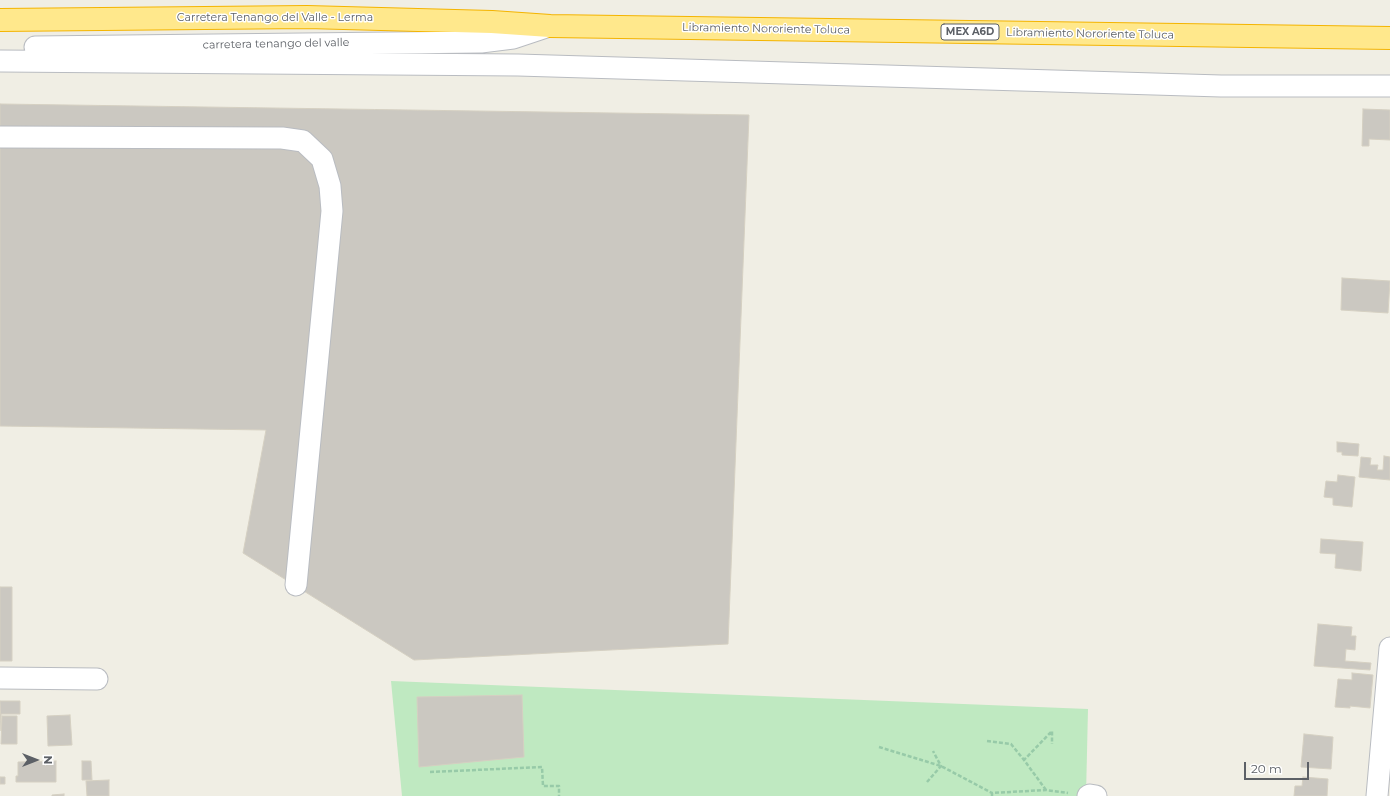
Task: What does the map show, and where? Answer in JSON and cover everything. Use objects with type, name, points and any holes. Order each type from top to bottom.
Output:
[{"type":"highway","name":"Carretera Tenango del Valle - Lerma","points":[[0,20],[307,17],[492,22],[550,26]]},
{"type":"highway","name":"Libramiento Nororiente Toluca","points":[[550,26],[1390,38]]},
{"type":"street","name":"carretera tenango del valle","points":[[0,48],[481,42],[513,38],[550,26]]},
{"type":"street","points":[[0,61],[518,65],[1221,86],[1390,86]]},
{"type":"street","points":[[0,137],[282,138],[303,141],[322,159],[330,186],[332,211],[296,585]]},
{"type":"street","points":[[1377,796],[1390,648]]},
{"type":"street","points":[[0,678],[97,679]]},
{"type":"path","points":[[1024,760],[1052,731],[1052,744]]},
{"type":"path","points":[[988,741],[1011,744],[1046,790]]},
{"type":"path","points":[[879,747],[941,766],[992,795],[1046,790],[1091,796]]},
{"type":"path","points":[[933,751],[941,766]]},
{"type":"path","points":[[927,782],[941,766]]},
{"type":"path","points":[[430,772],[542,767],[543,786],[559,786],[559,796]]},
{"type":"green space","points":[[391,681],[1088,709],[1086,796],[402,796]]},
{"type":"building","points":[[0,104],[749,115],[728,644],[414,660],[243,553],[266,430],[0,426]]},
{"type":"building","points":[[1363,109],[1390,110],[1390,140],[1369,139],[1369,146],[1362,146]]},
{"type":"building","points":[[1342,278],[1390,281],[1388,313],[1341,310]]},
{"type":"building","points":[[1337,442],[1359,444],[1358,456],[1342,455],[1342,452],[1337,452]]},
{"type":"building","points":[[1384,456],[1390,457],[1390,480],[1359,477],[1361,457],[1371,458],[1370,465],[1378,465],[1377,470],[1383,470]]},
{"type":"building","points":[[1338,475],[1355,477],[1352,507],[1333,505],[1333,498],[1324,497],[1326,481],[1337,482]]},
{"type":"building","points":[[1321,539],[1363,542],[1361,571],[1335,568],[1336,554],[1320,553]]},
{"type":"building","points":[[0,587],[12,587],[12,661],[0,661]]},
{"type":"building","points":[[1318,624],[1352,627],[1351,636],[1356,636],[1355,650],[1346,649],[1345,661],[1371,663],[1370,670],[1314,666]]},
{"type":"building","points":[[1352,673],[1373,675],[1370,708],[1350,706],[1350,708],[1335,707],[1338,679],[1352,680]]},
{"type":"building","points":[[522,695],[524,757],[419,767],[417,697]]},
{"type":"building","points":[[0,701],[20,701],[20,714],[1,714],[1,731]]},
{"type":"building","points":[[70,715],[72,745],[48,746],[47,716]]},
{"type":"building","points":[[2,716],[17,716],[17,744],[1,744]]},
{"type":"building","points":[[1304,734],[1333,737],[1331,769],[1301,767]]},
{"type":"building","points":[[56,761],[56,782],[16,782],[16,776],[18,776],[18,762]]},
{"type":"building","points":[[82,761],[91,761],[92,780],[82,780]]},
{"type":"building","points":[[0,777],[5,777],[5,784],[0,784]]},
{"type":"building","points":[[1303,777],[1328,779],[1327,796],[1294,796],[1295,786],[1302,786]]},
{"type":"building","points":[[109,780],[109,796],[87,796],[86,781]]},
{"type":"building","points":[[64,794],[64,796],[52,796],[52,795]]}]
